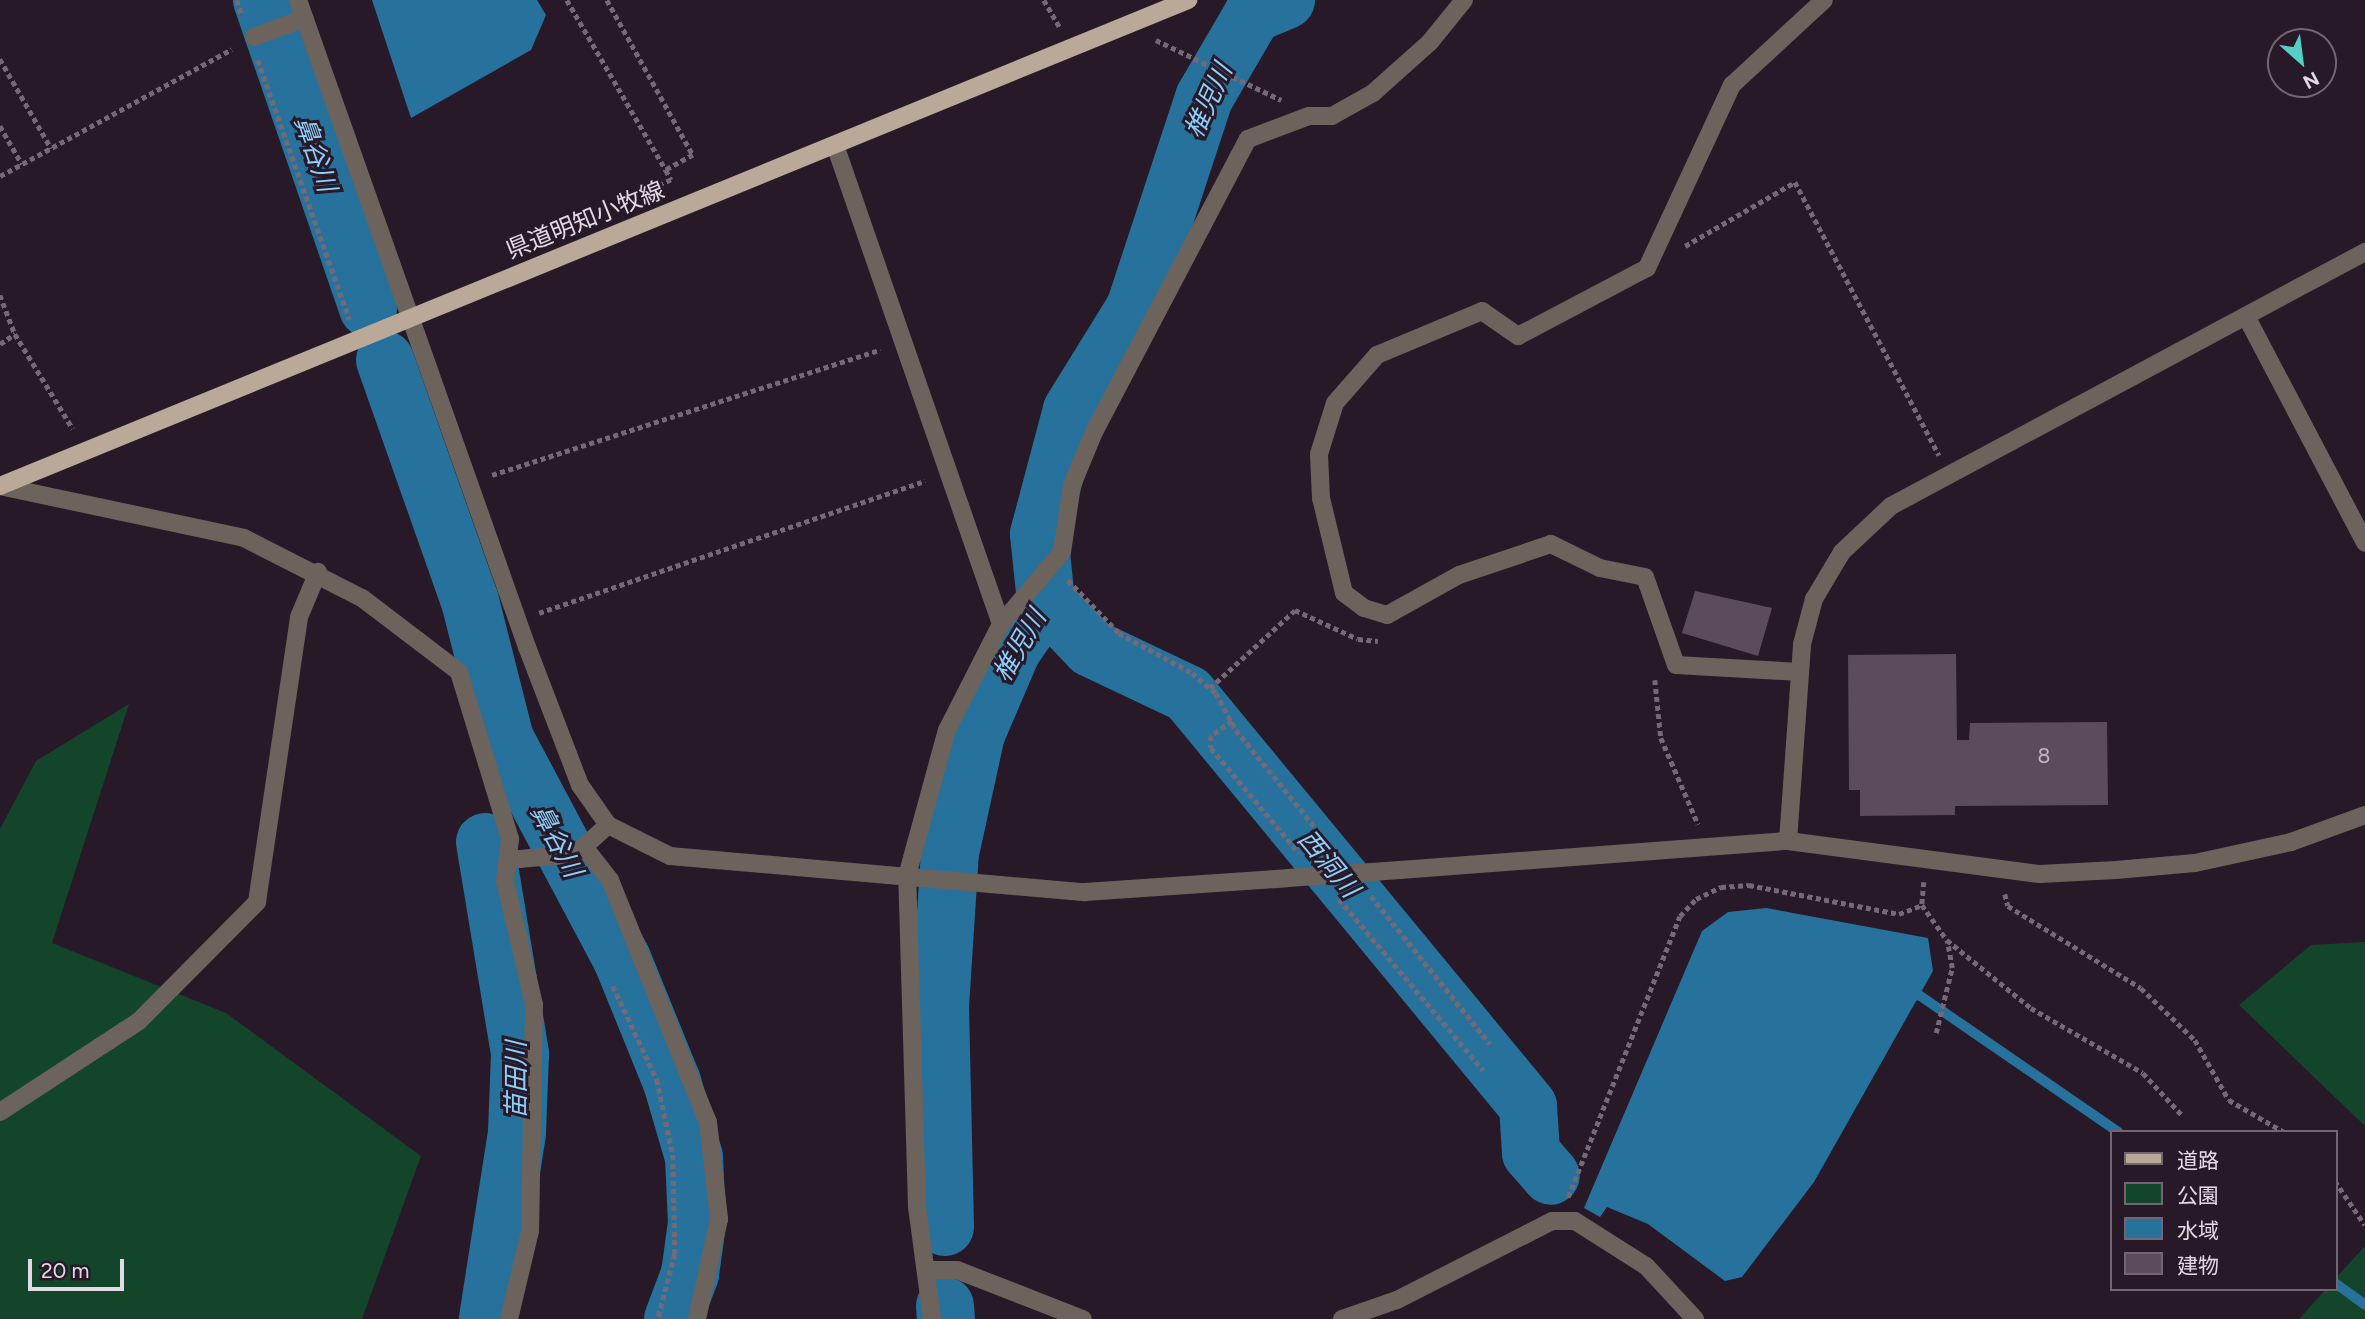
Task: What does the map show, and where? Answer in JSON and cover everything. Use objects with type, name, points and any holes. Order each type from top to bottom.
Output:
[{"type":"main road","name":"県道明知小牧線","points":[[0,486],[1128,27],[1188,0]]},
{"type":"street","points":[[298,0],[298,21],[410,318],[517,621],[580,785],[608,825],[670,856],[1085,892],[1400,870],[1707,844],[1788,841],[2039,874],[2195,863],[2291,842],[2365,815]]},
{"type":"street","points":[[932,1319],[910,1081],[913,987],[906,876],[947,730],[1000,624],[1062,552],[1072,485],[1094,432],[1248,139],[1309,116],[1332,116],[1373,93],[1430,41],[1464,0]]},
{"type":"street","points":[[1800,672],[1676,665],[1645,577],[1600,568],[1550,544],[1460,575],[1387,615],[1344,593],[1321,499],[1319,454],[1335,403],[1377,355],[1482,311],[1518,336],[1647,268],[1732,85],[1824,0]]},
{"type":"street","points":[[252,38],[298,21]]},
{"type":"street","points":[[835,145],[1000,624]]},
{"type":"street","points":[[1788,841],[1800,672],[1814,599],[1842,552],[1891,506],[2365,252]]},
{"type":"street","points":[[2246,316],[2365,543]]},
{"type":"street","points":[[0,486],[166,516],[244,538],[318,572],[459,672],[510,839],[505,881],[534,1005],[538,1072],[530,1231],[509,1319]]},
{"type":"street","points":[[0,1112],[139,1021],[257,902],[299,617],[318,572]]},
{"type":"street","points":[[508,860],[542,858],[580,851],[608,825]]},
{"type":"street","points":[[580,851],[610,880],[708,1122],[719,1219],[697,1319]]},
{"type":"street","points":[[1342,1319],[1397,1300],[1560,1221],[1575,1221],[1646,1266],[1695,1319]]},
{"type":"street","points":[[926,1270],[957,1270],[1083,1319]]},
{"type":"path","points":[[237,0],[356,341]]},
{"type":"path","points":[[566,0],[671,180],[621,202]]},
{"type":"path","points":[[607,0],[693,155],[666,170]]},
{"type":"path","points":[[1128,27],[1240,76],[1309,116]]},
{"type":"path","points":[[0,176],[252,38]]},
{"type":"path","points":[[0,59],[51,148]]},
{"type":"path","points":[[0,126],[22,164]]},
{"type":"path","points":[[1647,268],[1795,183],[1949,475]]},
{"type":"path","points":[[0,295],[15,334],[86,451]]},
{"type":"path","points":[[0,344],[15,334]]},
{"type":"path","points":[[468,482],[904,342]]},
{"type":"path","points":[[517,621],[949,473]]},
{"type":"path","points":[[1062,552],[1068,580],[1119,633],[1210,688],[1231,722],[1341,860]]},
{"type":"path","points":[[1210,688],[1295,610],[1358,639],[1389,638]]},
{"type":"path","points":[[1654,667],[1661,738],[1707,844]]},
{"type":"path","points":[[1231,722],[1211,736],[1211,748],[1307,862]]},
{"type":"path","points":[[1926,861],[1922,905],[1947,940],[2031,1007],[2143,1073],[2182,1115]]},
{"type":"path","points":[[1999,869],[2008,906],[2141,988],[2195,1040],[2229,1100],[2281,1130]]},
{"type":"path","points":[[1560,1221],[1680,916],[1696,899],[1721,887],[1749,885],[1899,914],[1922,905]]},
{"type":"path","points":[[1368,892],[1490,1044]]},
{"type":"path","points":[[1334,893],[1483,1070]]},
{"type":"path","points":[[1936,1033],[1952,968],[1947,940]]},
{"type":"path","points":[[613,986],[657,1080],[673,1155],[675,1254],[658,1319]]},
{"type":"path","points":[[2337,1184],[2365,1225]]},
{"type":"green space","points":[[129,704],[52,943],[226,1013],[421,1156],[362,1319],[0,1319],[0,829],[36,761]]},
{"type":"green space","points":[[2365,942],[2365,1126],[2239,1005],[2311,945]]},
{"type":"green space","points":[[2365,1246],[2365,1319],[2299,1319],[2324,1291],[2337,1291],[2337,1277]]},
{"type":"water","points":[[372,0],[537,0],[546,15],[531,50],[411,118]]},
{"type":"water","points":[[1766,908],[1928,938],[1933,971],[1814,1182],[1742,1277],[1725,1281],[1648,1224],[1607,1207],[1600,1217],[1584,1208],[1702,931],[1728,912]]},
{"type":"building","points":[[1695,591],[1772,608],[1758,656],[1682,633]]},
{"type":"building","points":[[1956,654],[1957,740],[1969,740],[1970,723],[2107,722],[2108,805],[1955,806],[1955,815],[1860,816],[1860,790],[1849,790],[1848,655]]},
{"type":"waterway","name":"鼻谷川","points":[[262,0],[368,308]]},
{"type":"waterway","name":"椎児川","points":[[945,1227],[940,1006],[950,853],[976,734],[1012,650],[1046,601],[1039,534],[1072,410],[1135,308],[1204,98],[1253,14],[1286,0]]},
{"type":"waterway","name":"鼻谷川","points":[[385,360],[470,601],[505,739],[622,959],[672,1082],[694,1157],[697,1223],[690,1274],[673,1319]]},
{"type":"waterway","name":"西洞川","points":[[1046,601],[1091,648],[1188,694],[1528,1106],[1531,1153],[1551,1176]]},
{"type":"waterway","name":"苗田川","points":[[485,842],[520,1054],[517,1133],[488,1319]]},
{"type":"waterway","points":[[1909,997],[1919,995],[2115,1130]]},
{"type":"waterway","points":[[2337,1284],[2365,1305]]},
{"type":"waterway","name":"椎児川","points":[[945,1306],[946,1319]]}]
